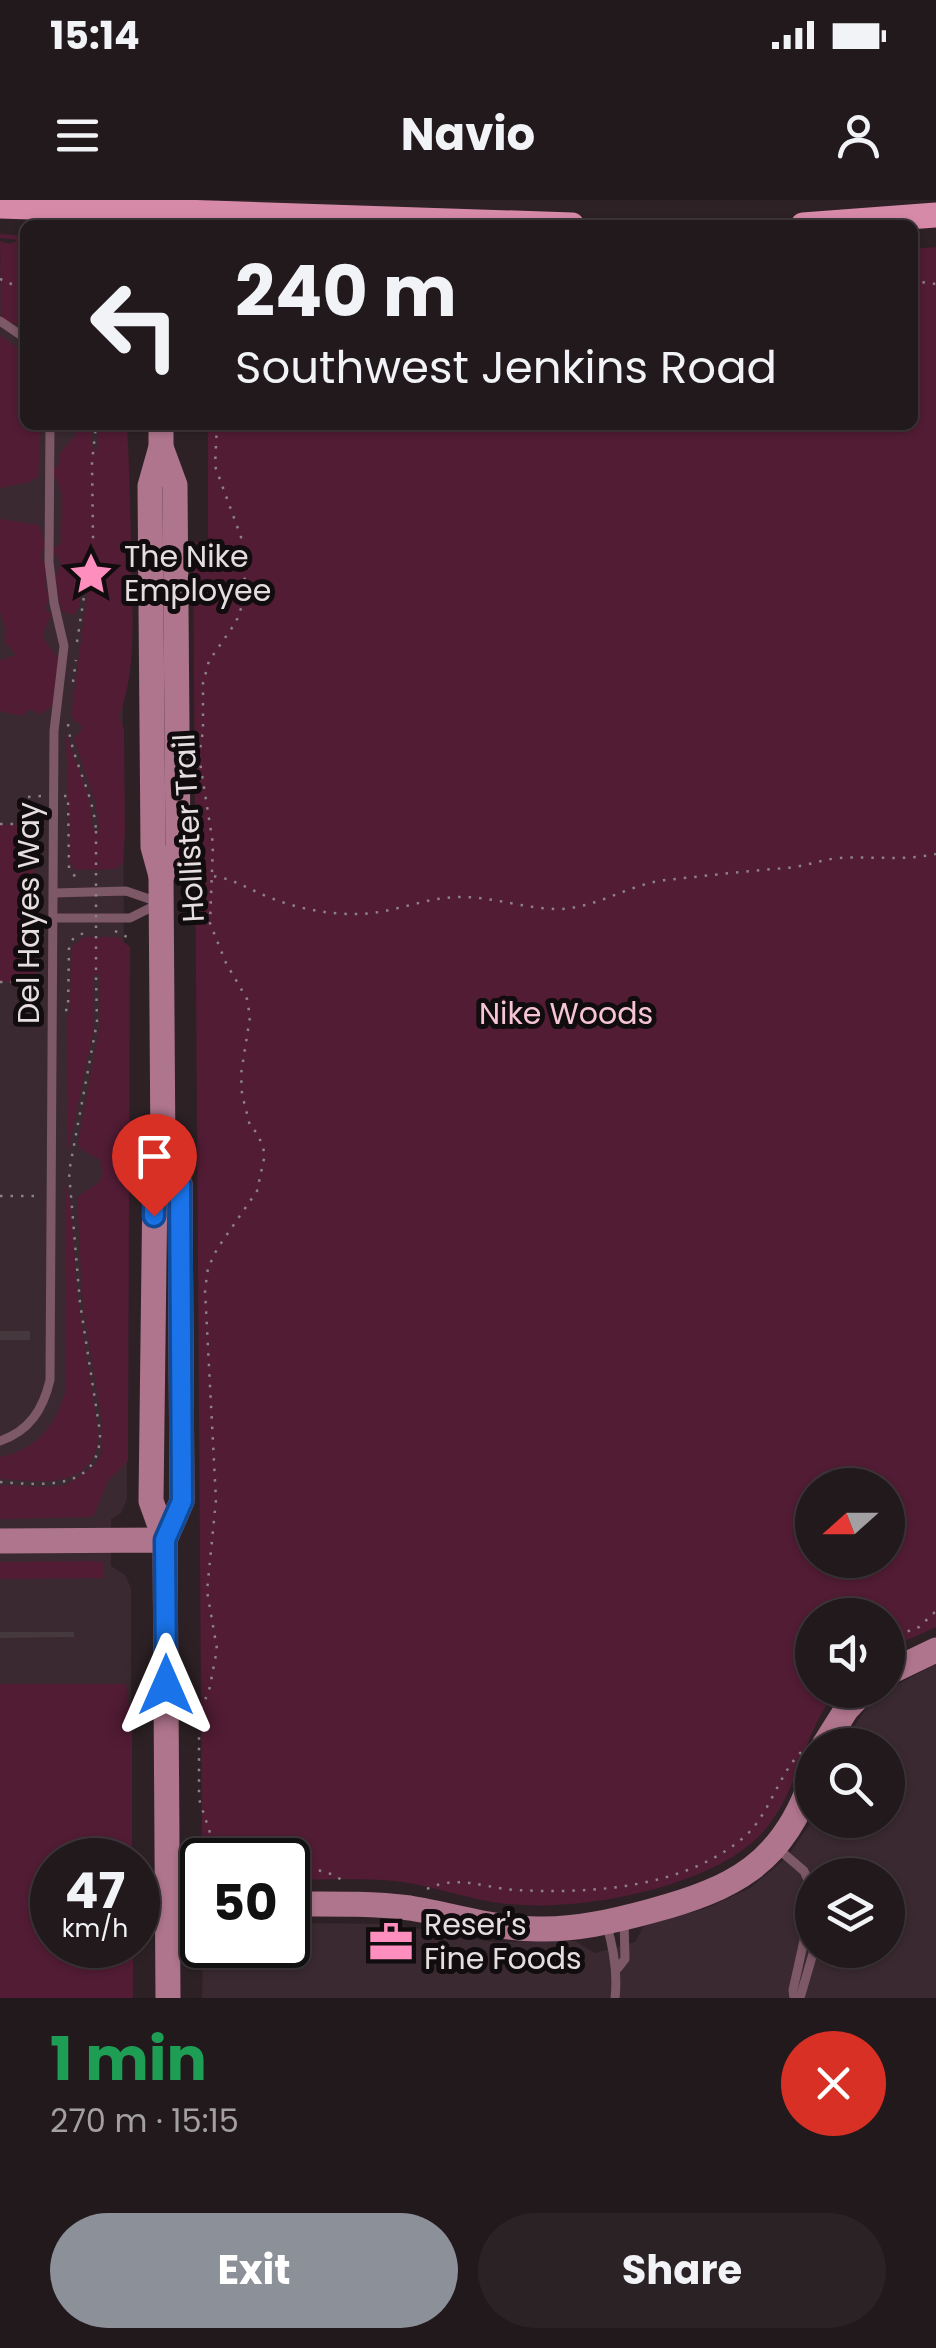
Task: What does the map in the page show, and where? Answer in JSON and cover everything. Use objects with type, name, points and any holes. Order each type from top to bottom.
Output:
[{"type":"main road","points":[[0,206],[412,220]]},
{"type":"main road","points":[[870,220],[936,215]]},
{"type":"main road","points":[[161,436],[175,485],[178,849],[161,876],[162,1156],[155,1181],[151,1501],[165,1540],[168,1998]]},
{"type":"main road","points":[[0,1541],[165,1540]]},
{"type":"main road","points":[[905,1665],[936,1650]]},
{"type":"main road","points":[[831,1728],[848,1708]]},
{"type":"main road","points":[[310,1904],[393,1906],[514,1928],[567,1928],[615,1920],[724,1887],[776,1847],[795,1820]]},
{"type":"main road","points":[[167,1906],[180,1906]]},
{"type":"lane","name":"Del Hayes Way","points":[[0,1442],[13,1437],[33,1420],[50,1380],[55,718],[64,646],[49,562],[50,430]]},
{"type":"lane","points":[[54,893],[126,892],[161,903]]},
{"type":"lane","points":[[54,918],[130,918],[161,903]]},
{"type":"lane","points":[[776,1847],[795,1863]]},
{"type":"lane","points":[[615,1920],[612,1960],[618,1968]]},
{"type":"lane","points":[[615,1920],[626,1959],[618,1968],[616,1998]]},
{"type":"lane","points":[[797,1968],[792,1990],[797,1998]]},
{"type":"lane","points":[[797,1998],[808,1968]]},
{"type":"path","points":[[76,643],[93,538],[91,478],[96,430]]},
{"type":"path","name":"Hollister Trail","points":[[213,1838],[199,1799],[199,1713],[209,1692],[217,1649],[206,1578],[216,1500],[206,1279],[217,1249],[257,1191],[265,1154],[258,1134],[250,1126],[242,1094],[241,1074],[250,1017],[246,999],[210,922],[214,844],[199,756],[204,672],[236,622],[246,594],[241,536],[215,466],[217,430]]},
{"type":"path","points":[[72,686],[76,658]]},
{"type":"path","points":[[0,1482],[65,1482],[88,1468],[98,1452],[100,1432],[80,1303],[70,1172],[97,1022],[96,831],[94,803],[68,730],[68,712]]},
{"type":"path","points":[[28,796],[68,796],[69,869],[80,881],[102,882]]},
{"type":"path","points":[[0,824],[42,824]]},
{"type":"path","points":[[193,876],[212,873],[290,904],[357,914],[391,912],[460,897],[556,909],[581,906],[663,880],[790,868],[833,858],[912,858],[936,854]]},
{"type":"path","points":[[68,1010],[72,939],[86,931],[117,931],[133,940]]},
{"type":"path","points":[[0,982],[37,982]]},
{"type":"path","points":[[0,1196],[49,1196]]},
{"type":"path","points":[[198,1578],[206,1578]]},
{"type":"path","points":[[905,1632],[936,1612]]},
{"type":"path","points":[[418,1892],[449,1880],[513,1890],[564,1890],[608,1888],[672,1875],[723,1852],[751,1830],[784,1772],[795,1763]]},
{"type":"path","points":[[310,1869],[324,1870],[353,1887]]},
{"type":"shaded area","points":[[0,263],[20,267],[20,430],[121,430],[127,1499],[121,1513],[111,1519],[111,1566],[125,1575],[131,1588],[131,1838],[30,1838],[30,1967],[0,1998]]},
{"type":"shaded area","name":"Reser's Fine Foods","points":[[936,1664],[936,1998],[202,1998],[203,1968],[310,1968],[310,1923],[392,1924],[494,1942],[575,1941],[595,1953],[635,1942],[644,1926],[707,1908],[750,1888],[786,1858],[800,1838],[905,1838],[905,1728],[853,1728],[865,1710],[905,1708],[905,1680]]},
{"type":"green space","points":[[0,234],[20,236],[20,325],[1,320],[0,241],[10,244],[18,240],[0,238]]},
{"type":"green space","name":"Nike Woods","points":[[936,247],[936,1627],[905,1641],[905,1598],[795,1598],[795,1708],[824,1708],[815,1728],[795,1728],[795,1775],[764,1831],[742,1851],[680,1881],[644,1892],[570,1904],[507,1904],[394,1881],[310,1880],[310,1838],[202,1838],[193,542],[208,542],[208,430],[918,430],[918,249]]},
{"type":"green space","points":[[0,335],[20,349],[20,430],[41,430],[38,476],[30,482],[0,488]]},
{"type":"green space","points":[[75,430],[93,430],[91,440],[96,455],[98,430],[127,430],[133,635],[128,685],[119,716],[124,729],[125,832],[123,862],[117,869],[75,870],[70,863],[66,733],[89,796],[93,830],[99,830],[95,802],[74,739],[83,727],[71,717],[87,594],[80,594],[80,605],[74,615],[62,611],[55,580],[61,563],[52,549],[61,543],[62,507],[52,472],[59,464],[59,454],[75,436]]},
{"type":"green space","points":[[0,519],[39,525],[46,544],[41,556],[46,565],[45,590],[51,593],[45,608],[52,615],[44,638],[58,661],[59,697],[38,715],[31,709],[21,716],[0,711],[0,660],[16,655],[4,641],[6,631],[0,612]]},
{"type":"green space","points":[[0,825],[34,825],[35,982],[0,982]]},
{"type":"green space","points":[[83,937],[118,937],[130,947],[128,1461],[108,1481],[93,1517],[0,1519],[0,1485],[66,1485],[93,1467],[102,1452],[102,1425],[83,1307],[77,1198],[102,1176],[100,1160],[82,1150],[78,1143],[99,1028],[99,974],[93,975],[93,1034],[67,1156],[71,948]]},
{"type":"green space","points":[[66,1183],[72,1210],[77,1292],[99,1434],[95,1453],[88,1466],[64,1479],[0,1479],[0,1457],[24,1449],[42,1435],[56,1416],[65,1392]]},
{"type":"green space","points":[[0,1562],[104,1562],[104,1578],[0,1579]]},
{"type":"green space","points":[[0,1684],[126,1684],[132,1728],[132,1838],[30,1838],[30,1968],[133,1968],[133,1998],[0,1998]]},
{"type":"pier","points":[[160,1957],[180,1963],[180,1968],[202,1973],[202,1998],[133,1974],[133,1968],[160,1968]]},
{"type":"building","points":[[0,1331],[30,1331],[30,1340],[0,1340]]},
{"type":"building","points":[[0,1632],[74,1632],[74,1637],[0,1638]]},
{"type":"place","name":"The Nike Employee","points":[[91,574]]},
{"type":"place","name":"Reser's Fine Foods","points":[[391,1942]]},
{"type":"route","points":[[154,1216],[155,1181],[162,1156],[180,1184],[182,1501],[165,1540],[166,1685]]}]
